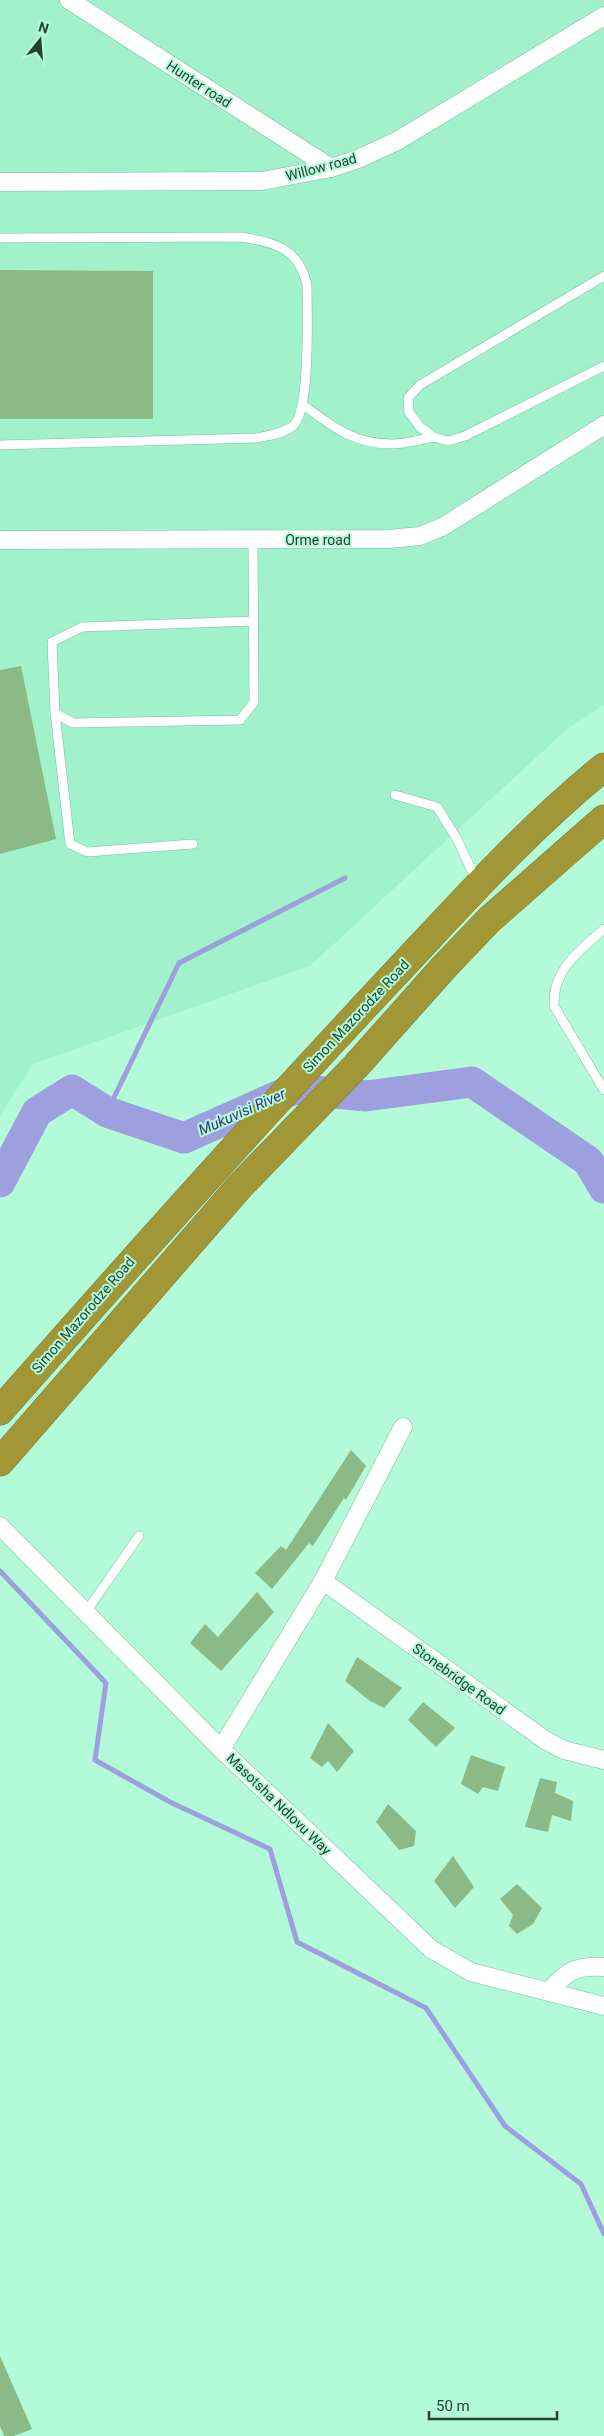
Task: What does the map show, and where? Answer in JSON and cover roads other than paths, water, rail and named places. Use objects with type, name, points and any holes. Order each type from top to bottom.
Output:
[{"type":"highway","name":"Simon Mazorodze Road","points":[[0,1411],[161,1226],[478,884],[536,826],[604,767]]},
{"type":"highway","points":[[0,1462],[240,1186],[355,1067],[394,1021],[489,920],[604,819]]},
{"type":"street","name":"Hunter road","points":[[69,0],[331,168]]},
{"type":"street","name":"Willow road","points":[[0,182],[262,181],[331,168],[358,159],[397,141],[604,16]]},
{"type":"street","name":"Orme road","points":[[0,540],[389,540],[420,536],[444,526],[604,425]]},
{"type":"street","points":[[221,1749],[323,1581],[403,1427]]},
{"type":"street","name":"Masotsha Ndlovu Way","points":[[0,1526],[221,1749],[431,1949],[471,1972],[549,1990],[604,2006]]},
{"type":"street","name":"Stonebridge Road","points":[[323,1581],[545,1740],[564,1750],[604,1760]]},
{"type":"street","points":[[549,1990],[562,1976],[573,1970],[587,1965],[604,1967]]},
{"type":"lane","points":[[0,238],[241,238],[263,240],[285,248],[304,271],[307,285],[307,370],[302,404],[295,425],[280,433],[257,438],[0,445]]},
{"type":"lane","points":[[604,276],[420,385],[408,398],[409,412],[420,427],[434,437],[448,441],[465,436],[604,366]]},
{"type":"lane","points":[[302,404],[335,428],[360,441],[393,444],[434,437]]},
{"type":"lane","points":[[55,713],[73,723],[240,720],[254,702],[253,540]]},
{"type":"lane","points":[[194,844],[86,852],[70,844],[55,713],[52,642],[82,627],[254,621]]},
{"type":"lane","points":[[394,794],[437,807],[457,839],[478,884]]},
{"type":"lane","points":[[604,929],[573,956],[561,972],[553,993],[554,1006],[604,1090]]},
{"type":"lane","points":[[86,1612],[139,1536]]},
{"type":"waterway","points":[[107,1112],[179,963],[345,878]]},
{"type":"waterway","name":"Mukuvisi River","points":[[0,1182],[37,1112],[72,1090],[107,1112],[184,1138],[294,1089],[366,1096],[472,1082],[588,1161],[604,1188]]},
{"type":"waterway","points":[[0,1571],[106,1683],[95,1760],[170,1802],[270,1849],[297,1942],[426,2008],[505,2126],[581,2184],[604,2234]]}]
